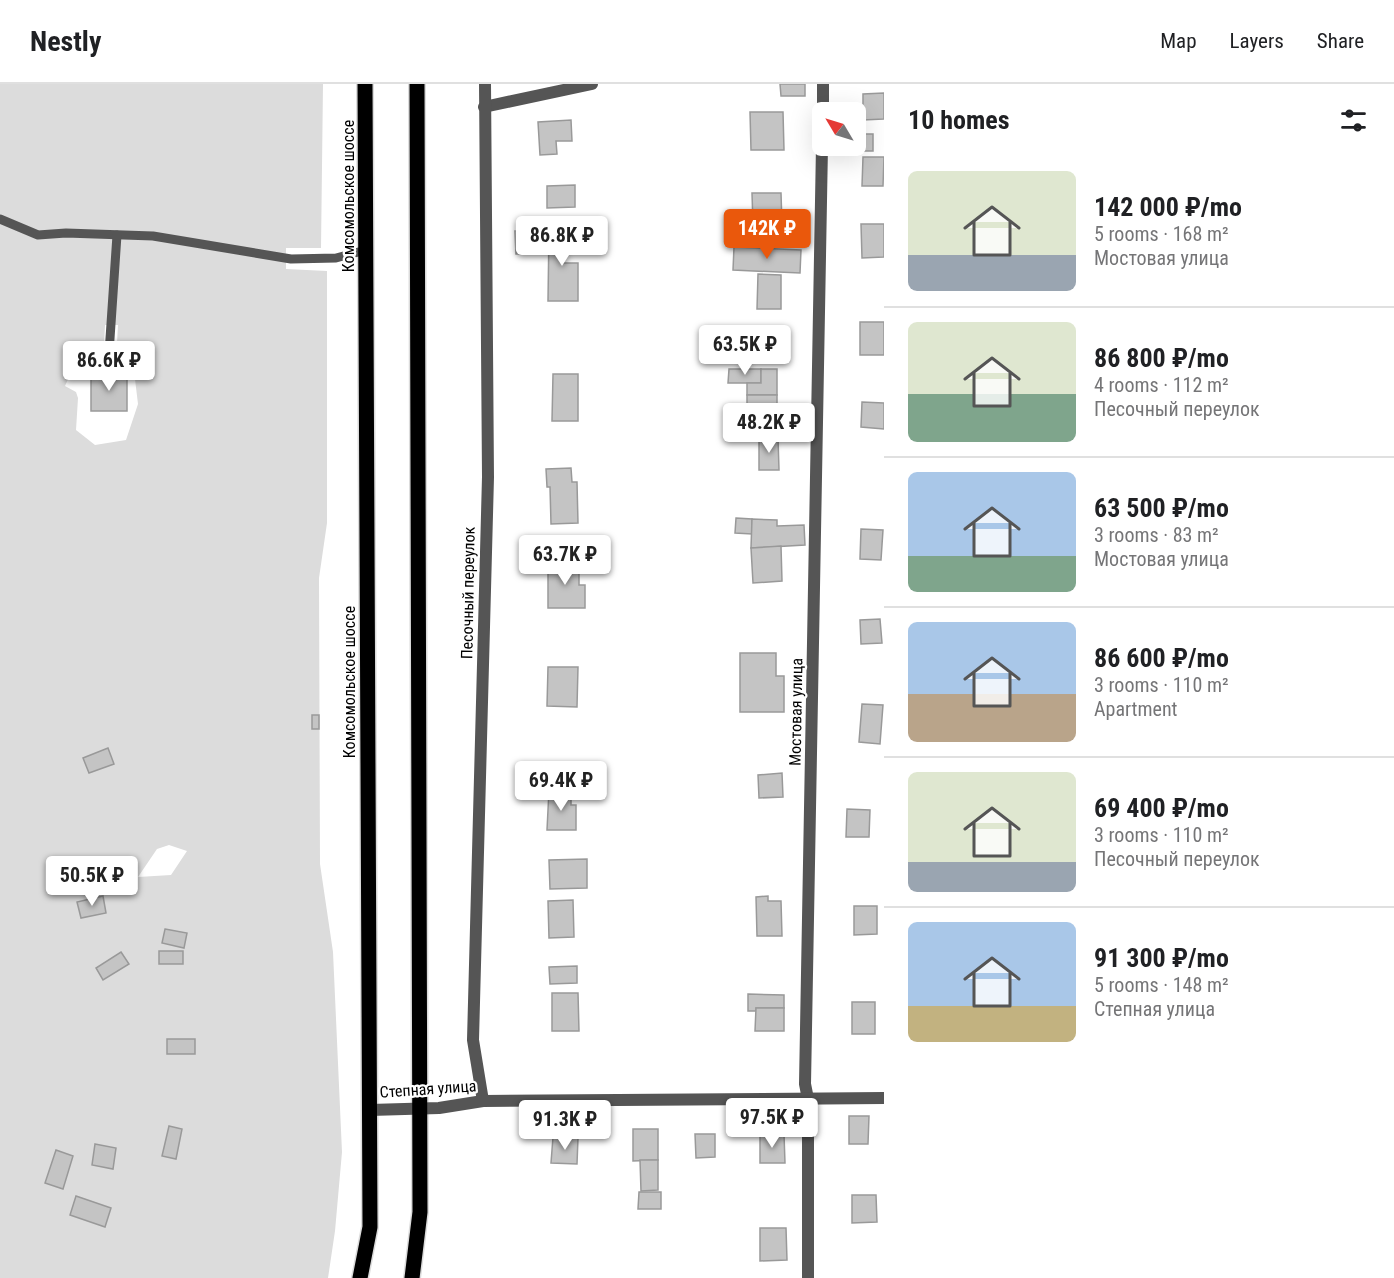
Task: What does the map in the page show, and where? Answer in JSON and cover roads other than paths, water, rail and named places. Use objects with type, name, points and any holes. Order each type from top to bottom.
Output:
[{"type":"main road","name":"Комсомольское шоссе","points":[[360,1278],[370,1227],[365,84]]},
{"type":"main road","points":[[412,1278],[420,1212],[417,84]]},
{"type":"street","name":"Песочный переулок","points":[[481,1102],[473,1040],[488,477],[485,84]]},
{"type":"street","points":[[484,106],[592,84]]},
{"type":"street","points":[[823,102],[824,84]]},
{"type":"street","name":"Мостовая улица","points":[[808,1278],[808,1099],[805,1084],[822,156]]},
{"type":"street","name":"Степная улица","points":[[370,1110],[481,1102],[884,1098]]},
{"type":"lane","points":[[0,219],[38,235],[66,233],[153,236],[291,259],[336,258],[366,250]]},
{"type":"lane","points":[[108,368],[117,235]]}]
